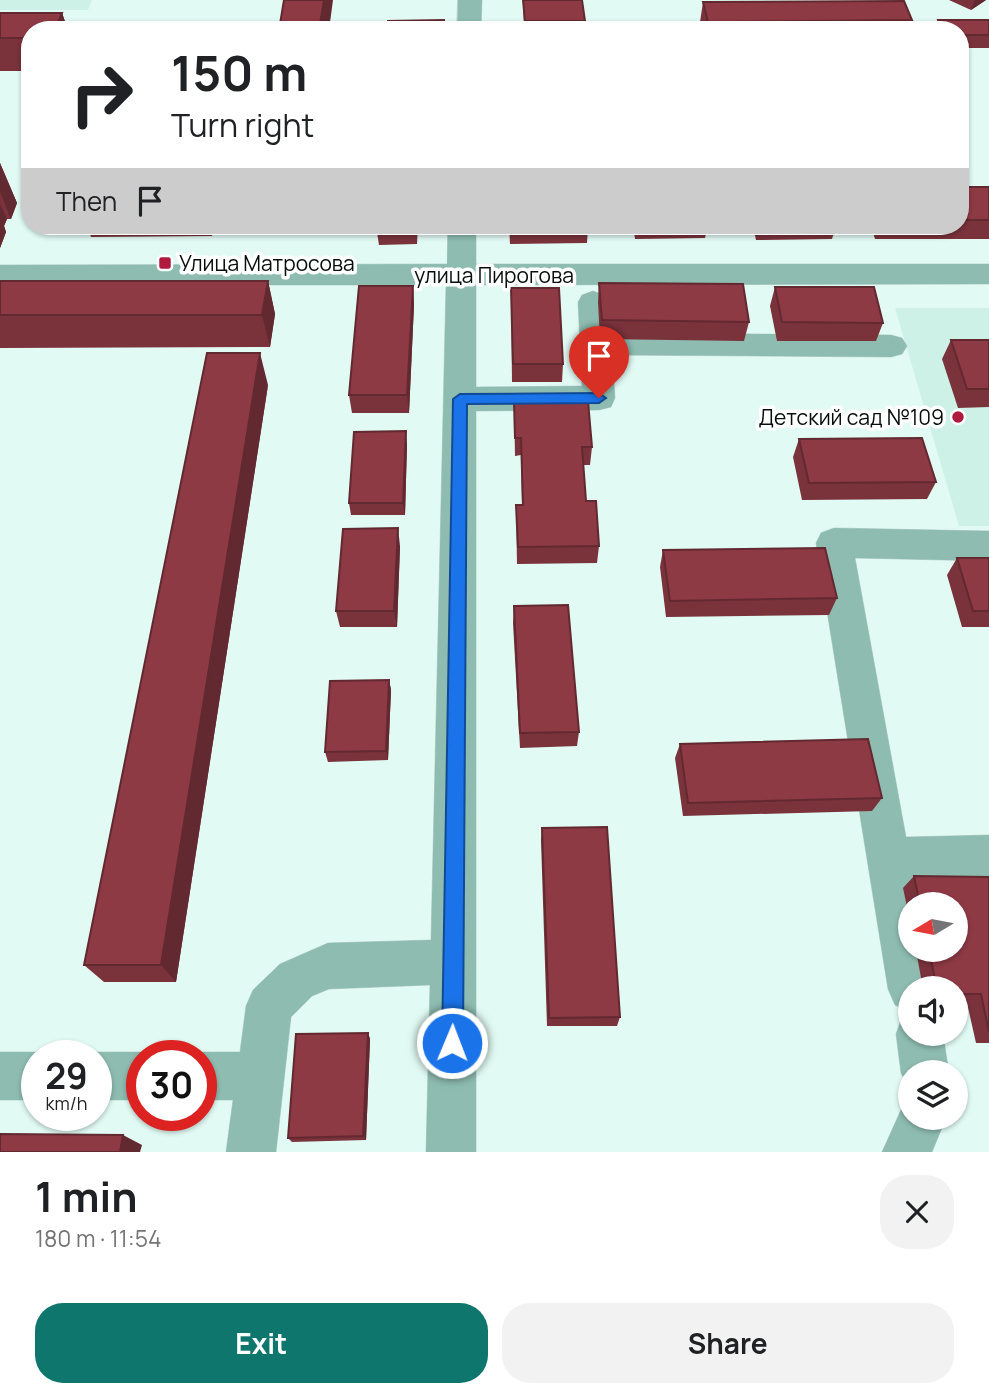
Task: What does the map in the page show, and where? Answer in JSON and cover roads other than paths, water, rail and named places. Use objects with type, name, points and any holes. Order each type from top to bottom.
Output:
[{"type":"street","points":[[470,21],[471,0]]},
{"type":"street","points":[[451,1152],[462,235]]},
{"type":"street","name":"улица Пирогова","points":[[0,275],[989,274]]},
{"type":"street","points":[[460,399],[599,398],[593,302]]},
{"type":"street","points":[[595,344],[891,346]]},
{"type":"street","points":[[909,976],[891,858],[834,543],[989,545]]},
{"type":"street","points":[[891,858],[989,856]]},
{"type":"street","points":[[251,1152],[269,1006],[296,979],[328,966],[454,962]]},
{"type":"street","points":[[0,1076],[21,1076]]},
{"type":"street","points":[[217,1076],[260,1076]]},
{"type":"street","points":[[907,1152],[917,1130]]},
{"type":"place","name":"Улица Матросова","points":[[165,263]]},
{"type":"place","name":"Детский сад №109","points":[[958,417]]}]
